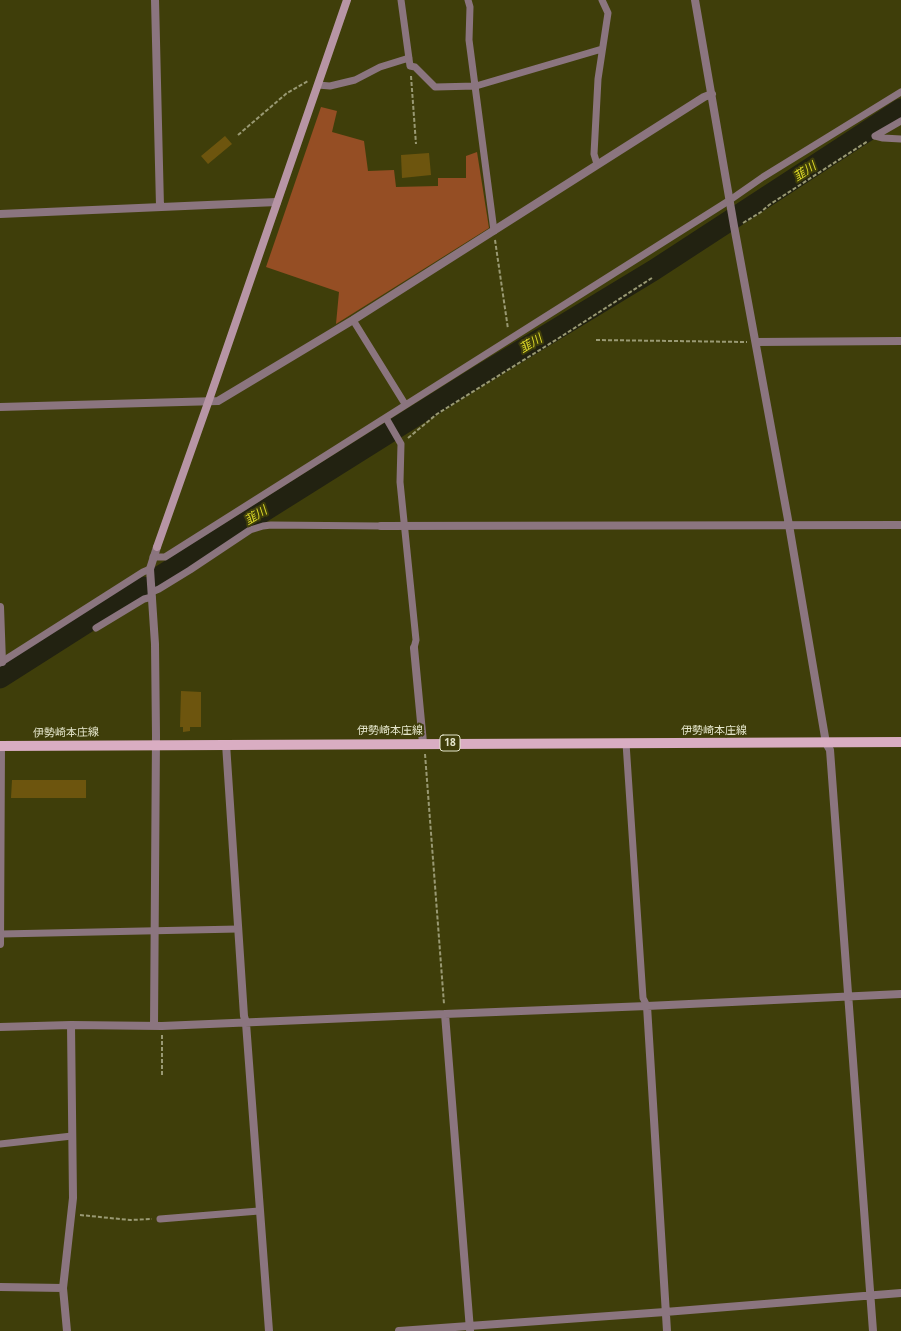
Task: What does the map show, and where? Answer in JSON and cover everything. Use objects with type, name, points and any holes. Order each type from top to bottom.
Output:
[{"type":"main road","name":"伊勢崎本庄線","points":[[1,746],[156,744],[901,742]]},
{"type":"street","points":[[155,0],[160,206]]},
{"type":"street","points":[[158,1026],[155,930],[155,644],[150,568],[210,400],[347,0]]},
{"type":"street","points":[[696,0],[734,228],[789,525],[826,742],[830,750],[873,1331]]},
{"type":"street","points":[[0,406],[218,401],[353,320],[597,164],[704,97],[712,94]]},
{"type":"street","points":[[0,214],[277,202]]},
{"type":"street","points":[[756,342],[901,340]]},
{"type":"street","points":[[381,526],[901,525]]},
{"type":"street","points":[[0,607],[1,662]]},
{"type":"street","points":[[414,648],[423,743]]},
{"type":"street","points":[[226,744],[244,1016],[246,1023],[269,1331]]},
{"type":"street","points":[[0,944],[1,746]]},
{"type":"street","points":[[0,1027],[158,1026],[246,1023],[901,994]]},
{"type":"street","points":[[647,1006],[667,1331]]},
{"type":"street","points":[[446,1014],[470,1328]]},
{"type":"street","points":[[67,1331],[63,1288],[73,1198],[71,1026]]},
{"type":"street","points":[[0,1287],[63,1288]]},
{"type":"street","points":[[399,1331],[470,1328],[901,1293]]},
{"type":"lane","points":[[401,0],[410,62],[436,87],[476,86],[602,49]]},
{"type":"lane","points":[[468,0],[470,7],[469,40],[494,231]]},
{"type":"lane","points":[[597,164],[594,154],[598,79],[608,13],[602,0]]},
{"type":"lane","points":[[319,82],[330,86],[355,80],[380,67],[410,62]]},
{"type":"lane","points":[[153,557],[165,557],[387,419],[405,404],[730,201],[763,177],[901,92]]},
{"type":"lane","points":[[875,136],[901,121]]},
{"type":"lane","points":[[875,136],[901,139]]},
{"type":"lane","points":[[353,320],[405,404]]},
{"type":"lane","points":[[387,419],[400,441],[400,482],[416,640],[414,648]]},
{"type":"lane","points":[[96,628],[178,578],[250,530],[263,526],[279,525],[381,526]]},
{"type":"lane","points":[[1,662],[150,568]]},
{"type":"lane","points":[[626,743],[643,998],[647,1006]]},
{"type":"lane","points":[[1,934],[238,929]]},
{"type":"lane","points":[[0,1144],[72,1136]]},
{"type":"lane","points":[[160,1219],[259,1211]]},
{"type":"path","points":[[410,62],[416,144]]},
{"type":"path","points":[[238,134],[287,93],[312,78],[319,82]]},
{"type":"path","points":[[734,228],[761,212],[769,205],[875,136]]},
{"type":"path","points":[[494,231],[511,338]]},
{"type":"path","points":[[400,441],[437,414],[652,278]]},
{"type":"path","points":[[596,340],[756,342]]},
{"type":"path","points":[[423,743],[426,756],[446,1014]]},
{"type":"path","points":[[158,1026],[162,1075]]},
{"type":"path","points":[[71,1214],[130,1220],[160,1219]]},
{"type":"shaded area","points":[[321,107],[337,111],[332,132],[364,141],[368,171],[394,170],[396,187],[438,186],[438,178],[466,178],[466,156],[477,152],[489,228],[336,324],[339,292],[266,267]]},
{"type":"building","points":[[225,136],[232,144],[208,164],[201,156]]},
{"type":"building","points":[[429,153],[431,175],[402,178],[401,155]]},
{"type":"building","points":[[181,691],[201,692],[201,727],[190,727],[190,731],[183,732],[183,727],[180,727]]},
{"type":"building","points":[[12,780],[86,780],[86,798],[11,798]]},
{"type":"waterway","name":"韮川","points":[[159,577],[479,376],[654,270],[901,109]]},
{"type":"waterway","name":"韮川","points":[[0,678],[143,587]]}]
